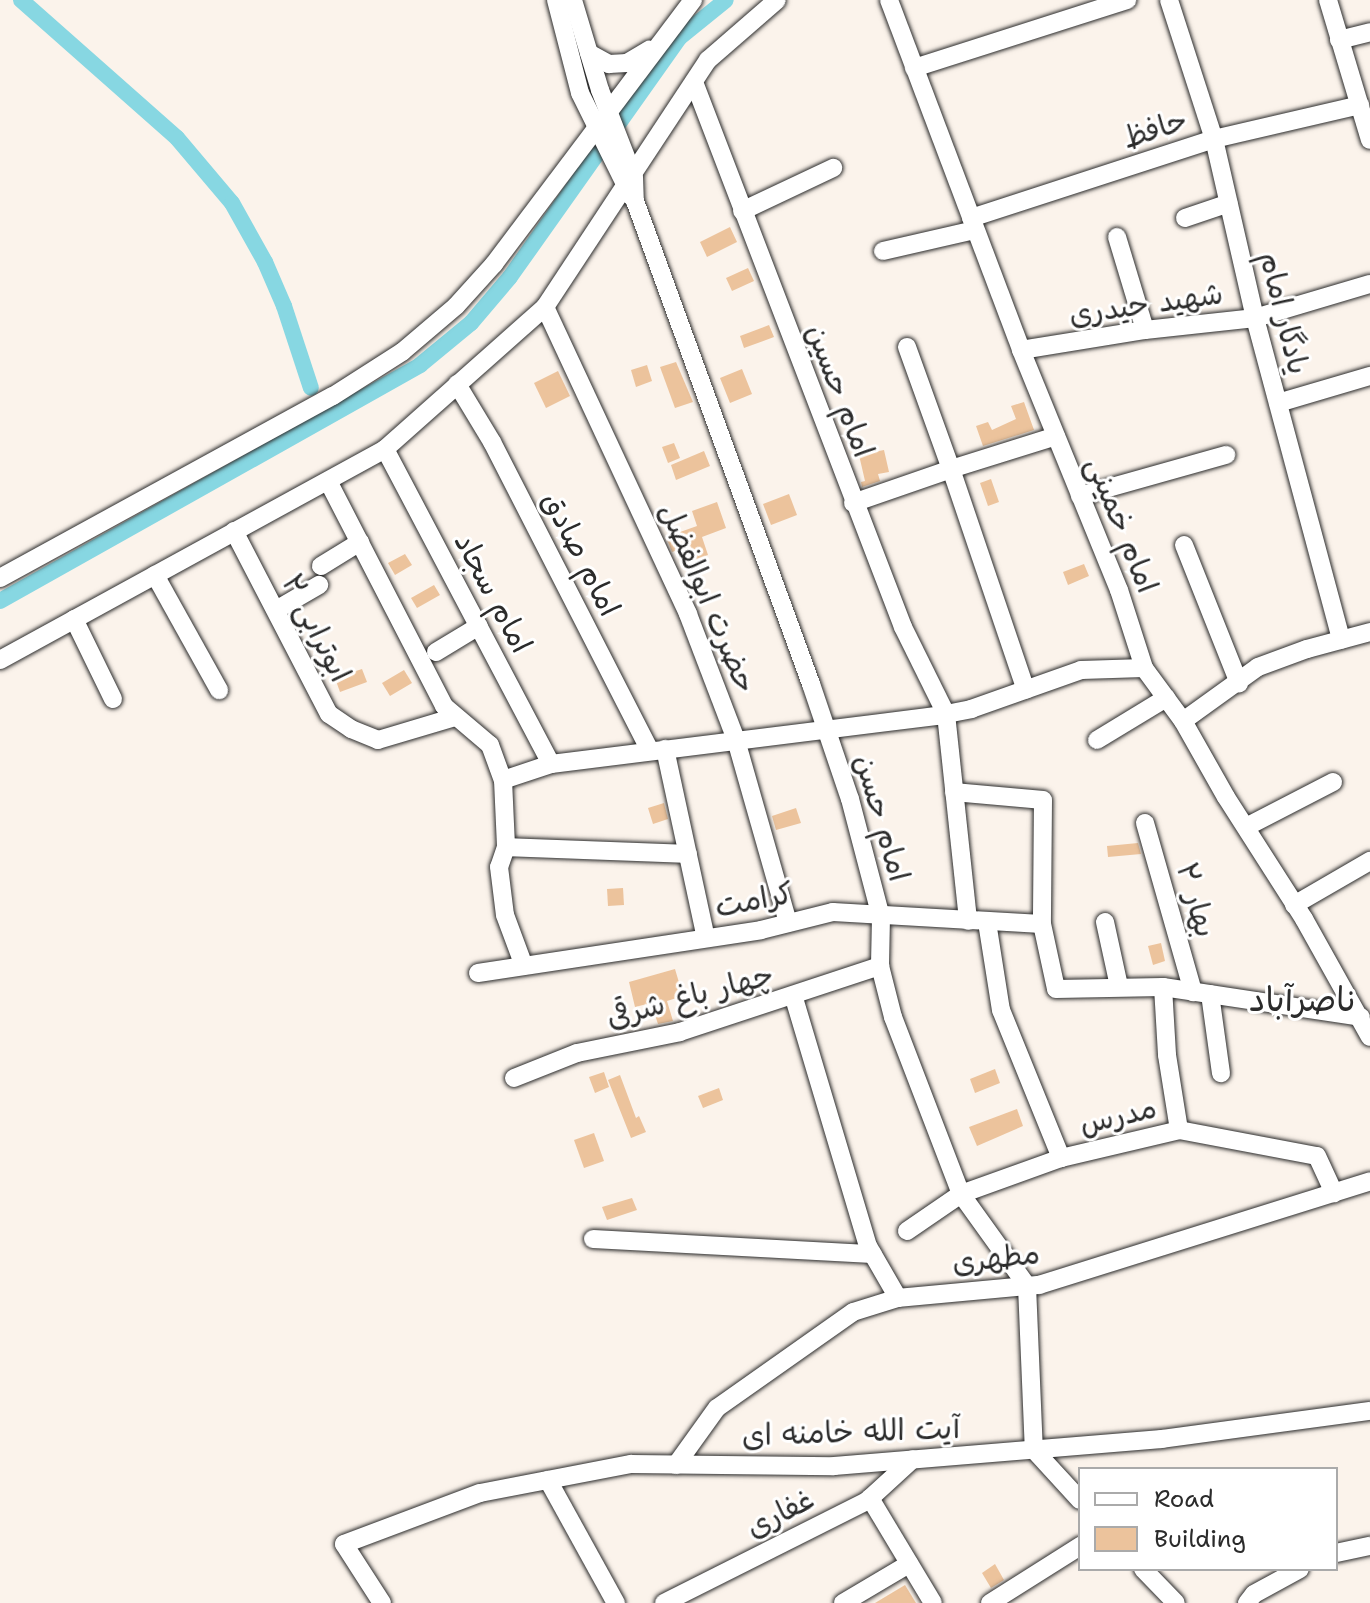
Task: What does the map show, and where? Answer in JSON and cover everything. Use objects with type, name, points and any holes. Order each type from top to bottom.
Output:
[{"type":"street","points":[[556,0],[580,93],[604,124]]},
{"type":"street","points":[[573,0],[589,53],[604,124]]},
{"type":"street","points":[[0,578],[217,456],[333,396],[402,352],[456,306],[494,264],[604,124],[655,47],[693,0]]},
{"type":"street","points":[[0,660],[385,449],[545,307],[708,60],[777,0]]},
{"type":"street","name":"امام خمینی","points":[[889,0],[1021,350],[1119,590],[1144,668],[1183,721],[1361,1017],[1370,1037]]},
{"type":"street","points":[[914,68],[1127,0]]},
{"type":"street","name":"یادگار امام","points":[[1169,0],[1214,139],[1255,318],[1341,640]]},
{"type":"street","points":[[1328,0],[1370,140]]},
{"type":"street","points":[[1339,40],[1370,32]]},
{"type":"street","points":[[589,53],[609,64],[627,63],[655,47]]},
{"type":"street","name":"امام حسین","points":[[694,82],[853,503],[903,627],[946,714]]},
{"type":"street","name":"حافظ","points":[[883,251],[973,224],[1214,139],[1360,105]]},
{"type":"street","name":"امام حسن","points":[[604,124],[628,180],[826,729],[881,917],[880,966],[893,1017],[961,1194],[1027,1286]]},
{"type":"street","points":[[742,211],[833,168]]},
{"type":"street","points":[[1185,218],[1229,203]]},
{"type":"street","points":[[1117,237],[1145,330]]},
{"type":"street","name":"شهید حیدری","points":[[1021,350],[1145,330],[1255,318],[1370,284]]},
{"type":"street","name":"حضرت ابوالفضل","points":[[545,307],[688,614],[736,740],[788,923]]},
{"type":"street","points":[[907,347],[1026,690]]},
{"type":"street","points":[[1278,403],[1370,376]]},
{"type":"street","name":"امام صادق","points":[[457,384],[492,442],[658,750],[688,854],[706,938]]},
{"type":"street","points":[[853,503],[1056,436]]},
{"type":"street","name":"امام سجاد","points":[[385,449],[551,764]]},
{"type":"street","points":[[1080,496],[1226,455]]},
{"type":"street","points":[[328,481],[444,706],[490,745],[503,780],[506,847],[499,867],[505,915],[524,966]]},
{"type":"street","name":"ابوترابی ۲","points":[[234,531],[329,714],[351,729],[378,740],[455,717]]},
{"type":"street","points":[[321,566],[360,542]]},
{"type":"street","points":[[1184,545],[1239,683]]},
{"type":"street","points":[[155,575],[219,690]]},
{"type":"street","points":[[276,610],[319,585]]},
{"type":"street","points":[[74,619],[113,699]]},
{"type":"street","points":[[436,652],[479,626]]},
{"type":"street","points":[[1183,721],[1258,667],[1370,632]]},
{"type":"street","points":[[503,780],[551,764],[946,714],[1081,670],[1144,668]]},
{"type":"street","points":[[1097,740],[1166,698]]},
{"type":"street","points":[[946,714],[968,921]]},
{"type":"street","points":[[1246,827],[1333,782]]},
{"type":"street","points":[[954,792],[1043,800],[1042,924],[1056,989],[1163,987],[1361,1017]]},
{"type":"street","name":"بهار ۲","points":[[1145,823],[1201,993],[1221,1073]]},
{"type":"street","points":[[506,847],[688,854]]},
{"type":"street","points":[[1294,905],[1370,861]]},
{"type":"street","name":"کرامت","points":[[478,973],[706,938],[833,912],[1042,924]]},
{"type":"street","points":[[987,922],[1001,1010],[1061,1158]]},
{"type":"street","points":[[1105,922],[1119,986]]},
{"type":"street","name":"چهار باغ شرقی","points":[[514,1078],[577,1053],[680,1032],[794,998],[880,966]]},
{"type":"street","points":[[1163,987],[1167,1055],[1179,1130]]},
{"type":"street","points":[[794,998],[873,1254],[898,1298]]},
{"type":"street","name":"مدرس","points":[[907,1231],[961,1194],[1061,1158],[1179,1130],[1317,1156],[1334,1193]]},
{"type":"street","name":"مطهری","points":[[676,1465],[717,1408],[853,1312],[898,1298],[1027,1286],[1205,1235],[1370,1181]]},
{"type":"street","points":[[593,1239],[873,1254]]},
{"type":"street","points":[[1027,1286],[1034,1450],[1078,1498]]},
{"type":"street","name":"آیت الله خامنه ای","points":[[381,1602],[344,1544],[480,1493],[631,1464],[834,1466],[1162,1439],[1370,1411]]},
{"type":"street","name":"غفاری","points":[[664,1603],[870,1498],[913,1459]]},
{"type":"street","points":[[548,1480],[616,1603]]},
{"type":"street","points":[[870,1498],[933,1603]]},
{"type":"street","points":[[1338,1553],[1370,1546]]},
{"type":"street","points":[[990,1603],[1078,1547]]},
{"type":"street","points":[[843,1603],[909,1564]]},
{"type":"street","points":[[1145,1571],[1169,1601]]},
{"type":"street","points":[[1247,1603],[1254,1594],[1296,1571]]},
{"type":"building","points":[[730,227],[737,242],[707,257],[700,242]]},
{"type":"building","points":[[748,268],[754,281],[732,291],[726,278]]},
{"type":"building","points":[[769,325],[774,337],[744,348],[740,336]]},
{"type":"building","points":[[676,362],[693,402],[675,408],[660,367]]},
{"type":"building","points":[[647,365],[652,381],[636,387],[631,370]]},
{"type":"building","points":[[742,369],[752,394],[730,403],[720,378]]},
{"type":"building","points":[[558,371],[570,396],[546,408],[534,383]]},
{"type":"building","points":[[1024,402],[1034,430],[983,446],[976,426],[988,422],[992,430],[1016,419],[1011,406]]},
{"type":"building","points":[[674,443],[680,458],[668,463],[662,447]]},
{"type":"building","points":[[884,450],[889,472],[878,474],[880,481],[862,487],[861,482],[865,481],[859,455]]},
{"type":"building","points":[[704,451],[710,466],[676,480],[671,465]]},
{"type":"building","points":[[991,479],[999,502],[988,506],[980,483]]},
{"type":"building","points":[[789,494],[797,515],[771,525],[763,504]]},
{"type":"building","points":[[717,502],[726,528],[702,537],[708,555],[682,564],[678,550],[672,552],[666,537],[697,526],[692,511]]},
{"type":"building","points":[[405,554],[412,565],[395,575],[388,563]]},
{"type":"building","points":[[1084,564],[1089,576],[1068,585],[1063,572]]},
{"type":"building","points":[[434,585],[440,595],[417,608],[411,598]]},
{"type":"building","points":[[362,669],[367,682],[340,692],[335,678]]},
{"type":"building","points":[[404,670],[412,683],[390,696],[382,683]]},
{"type":"building","points":[[664,803],[668,819],[653,824],[648,808]]},
{"type":"building","points":[[796,808],[801,823],[776,830],[772,816]]},
{"type":"building","points":[[1138,843],[1141,854],[1108,857],[1107,846]]},
{"type":"building","points":[[623,888],[624,905],[608,906],[607,889]]},
{"type":"building","points":[[1161,943],[1165,961],[1153,965],[1148,946]]},
{"type":"building","points":[[675,969],[683,996],[667,1001],[673,1021],[658,1024],[651,1003],[635,1007],[629,982]]},
{"type":"building","points":[[995,1069],[1000,1083],[975,1093],[970,1079]]},
{"type":"building","points":[[604,1072],[609,1087],[595,1093],[589,1077]]},
{"type":"building","points":[[620,1075],[636,1118],[639,1116],[646,1132],[631,1138],[608,1080]]},
{"type":"building","points":[[719,1088],[723,1100],[703,1108],[698,1096]]},
{"type":"building","points":[[1017,1109],[1023,1126],[977,1146],[969,1127]]},
{"type":"building","points":[[594,1133],[604,1161],[584,1168],[574,1140]]},
{"type":"building","points":[[632,1198],[637,1210],[607,1220],[602,1207]]},
{"type":"building","points":[[995,1564],[1004,1580],[991,1588],[982,1573]]},
{"type":"building","points":[[905,1585],[916,1603],[875,1603]]},
{"type":"waterway","points":[[21,0],[177,138],[232,203],[265,262],[284,306],[311,388]]},
{"type":"waterway","points":[[0,601],[420,365],[471,323],[510,277],[679,38],[726,0]]},
{"type":"district","name":"ناصرآباد","points":[[1303,1000]]}]
